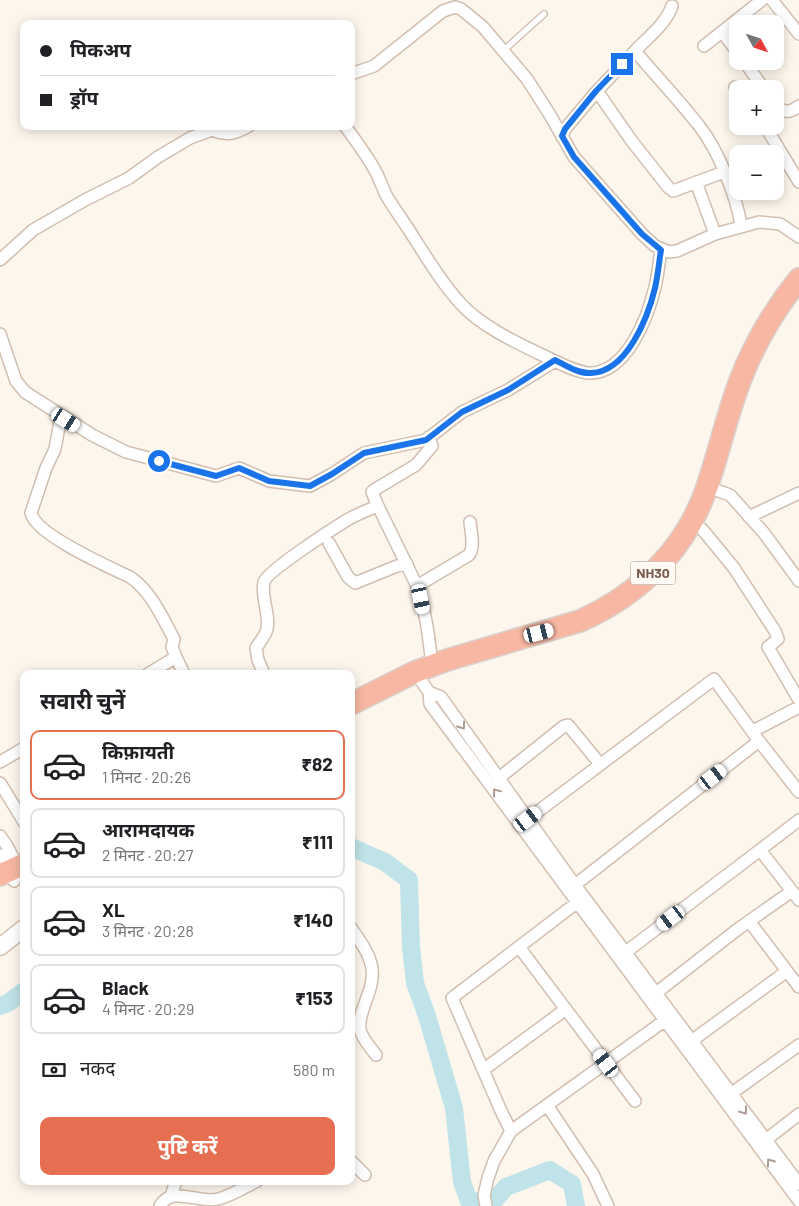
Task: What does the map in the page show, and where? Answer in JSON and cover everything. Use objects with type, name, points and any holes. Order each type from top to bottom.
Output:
[{"type":"highway","name":"NH30","points":[[355,703],[425,678],[579,635],[611,622],[635,607],[672,574],[688,555],[702,529],[734,397],[748,362],[772,316],[799,279]]},
{"type":"highway","name":"NH30","points":[[355,717],[425,678],[506,642],[580,621],[600,612],[637,588],[669,556],[682,539],[713,489],[757,371],[775,334],[799,299]]},
{"type":"street","points":[[704,46],[762,0]]},
{"type":"street","points":[[772,0],[799,34]]},
{"type":"street","points":[[562,136],[565,129],[596,91],[660,25],[669,14],[672,6]]},
{"type":"street","points":[[355,73],[374,66],[443,11],[450,8],[461,9],[475,19],[504,50],[527,79],[574,157],[642,234],[661,250],[677,251],[715,234],[759,222],[780,224],[799,237]]},
{"type":"street","points":[[722,32],[729,41]]},
{"type":"street","points":[[635,51],[701,128],[724,172],[739,213],[741,226]]},
{"type":"street","points":[[596,91],[668,188],[673,191],[724,172]]},
{"type":"street","points":[[784,111],[793,110],[799,106]]},
{"type":"street","points":[[0,260],[33,230],[85,200],[129,178],[158,157],[190,138],[205,131],[212,130],[230,135],[241,130]]},
{"type":"street","points":[[349,130],[376,173],[386,195],[425,256],[462,305],[477,318],[505,336],[555,360],[590,374],[614,366],[635,338],[647,313],[655,287],[661,250]]},
{"type":"street","points":[[770,135],[799,182]]},
{"type":"street","points":[[696,182],[715,234]]},
{"type":"street","points":[[0,334],[16,381],[25,392],[92,435],[126,452],[216,476],[239,468],[269,481],[303,486],[310,486],[320,482],[364,453],[426,440],[462,412],[508,390],[555,360]]},
{"type":"street","points":[[61,416],[55,449],[46,468],[31,513],[32,519],[52,535],[76,550],[137,582],[149,595],[174,639],[172,648],[182,670]]},
{"type":"street","points":[[429,438],[432,446],[416,465],[372,492],[417,586],[429,638],[425,678],[430,704],[623,954],[762,1143],[799,1201]]},
{"type":"street","points":[[713,489],[730,495],[764,533],[799,580]]},
{"type":"street","points":[[749,516],[799,493]]},
{"type":"street","points":[[262,670],[256,648],[267,630],[268,623],[263,596],[266,577],[295,555],[348,520],[377,504]]},
{"type":"street","points":[[417,586],[469,555],[472,546],[470,522]]},
{"type":"street","points":[[702,529],[734,568],[775,630],[778,639],[768,647],[799,700]]},
{"type":"street","points":[[329,543],[348,577],[355,583],[397,566],[407,564]]},
{"type":"street","points":[[155,670],[176,657]]},
{"type":"street","points":[[425,678],[575,885],[581,900]]},
{"type":"street","points":[[528,819],[714,679],[799,792]]},
{"type":"street","points":[[575,885],[756,736],[799,707]]},
{"type":"street","points":[[499,778],[564,726],[568,725],[600,764]]},
{"type":"street","points":[[0,762],[20,750]]},
{"type":"street","points":[[0,783],[20,816]]},
{"type":"street","points":[[623,954],[799,820]]},
{"type":"street","points":[[0,836],[12,873]]},
{"type":"street","points":[[653,996],[749,921],[796,895],[760,850]]},
{"type":"street","points":[[511,1131],[482,1070],[452,998],[581,900]]},
{"type":"street","points":[[749,921],[799,987]]},
{"type":"street","points":[[0,947],[20,931]]},
{"type":"street","points":[[355,934],[363,946],[372,969],[371,990],[364,1005],[360,1028],[366,1042],[376,1055]]},
{"type":"street","points":[[519,947],[635,1101]]},
{"type":"street","points":[[688,1043],[786,971]]},
{"type":"street","points":[[482,1070],[566,1009]]},
{"type":"street","points":[[485,1202],[494,1161],[511,1131],[669,1017]]},
{"type":"street","points":[[728,1097],[799,1045]]},
{"type":"street","points":[[547,1105],[593,1174],[608,1206]]},
{"type":"street","points":[[762,1143],[799,1114]]},
{"type":"street","points":[[762,1143],[799,1184]]},
{"type":"street","points":[[355,1165],[366,1175]]},
{"type":"street","points":[[171,1196],[175,1185]]},
{"type":"street","points":[[160,1206],[163,1201],[171,1196],[217,1200],[249,1185]]},
{"type":"lane","points":[[504,50],[544,14]]},
{"type":"waterway","points":[[355,849],[385,862],[409,880],[411,947],[415,983],[427,1016],[454,1108],[462,1182],[469,1201],[493,1202],[506,1187],[550,1170],[572,1184],[576,1206]]},
{"type":"waterway","points":[[0,1006],[8,1003],[20,994]]},
{"type":"route","points":[[159,461],[216,476],[239,468],[269,481],[281,484],[310,486],[320,482],[364,453],[426,440],[462,412],[508,390],[555,360],[573,369],[590,374],[614,366],[635,338],[647,313],[655,287],[661,250],[642,234],[574,157],[562,136],[565,129],[596,91],[622,64]]}]
